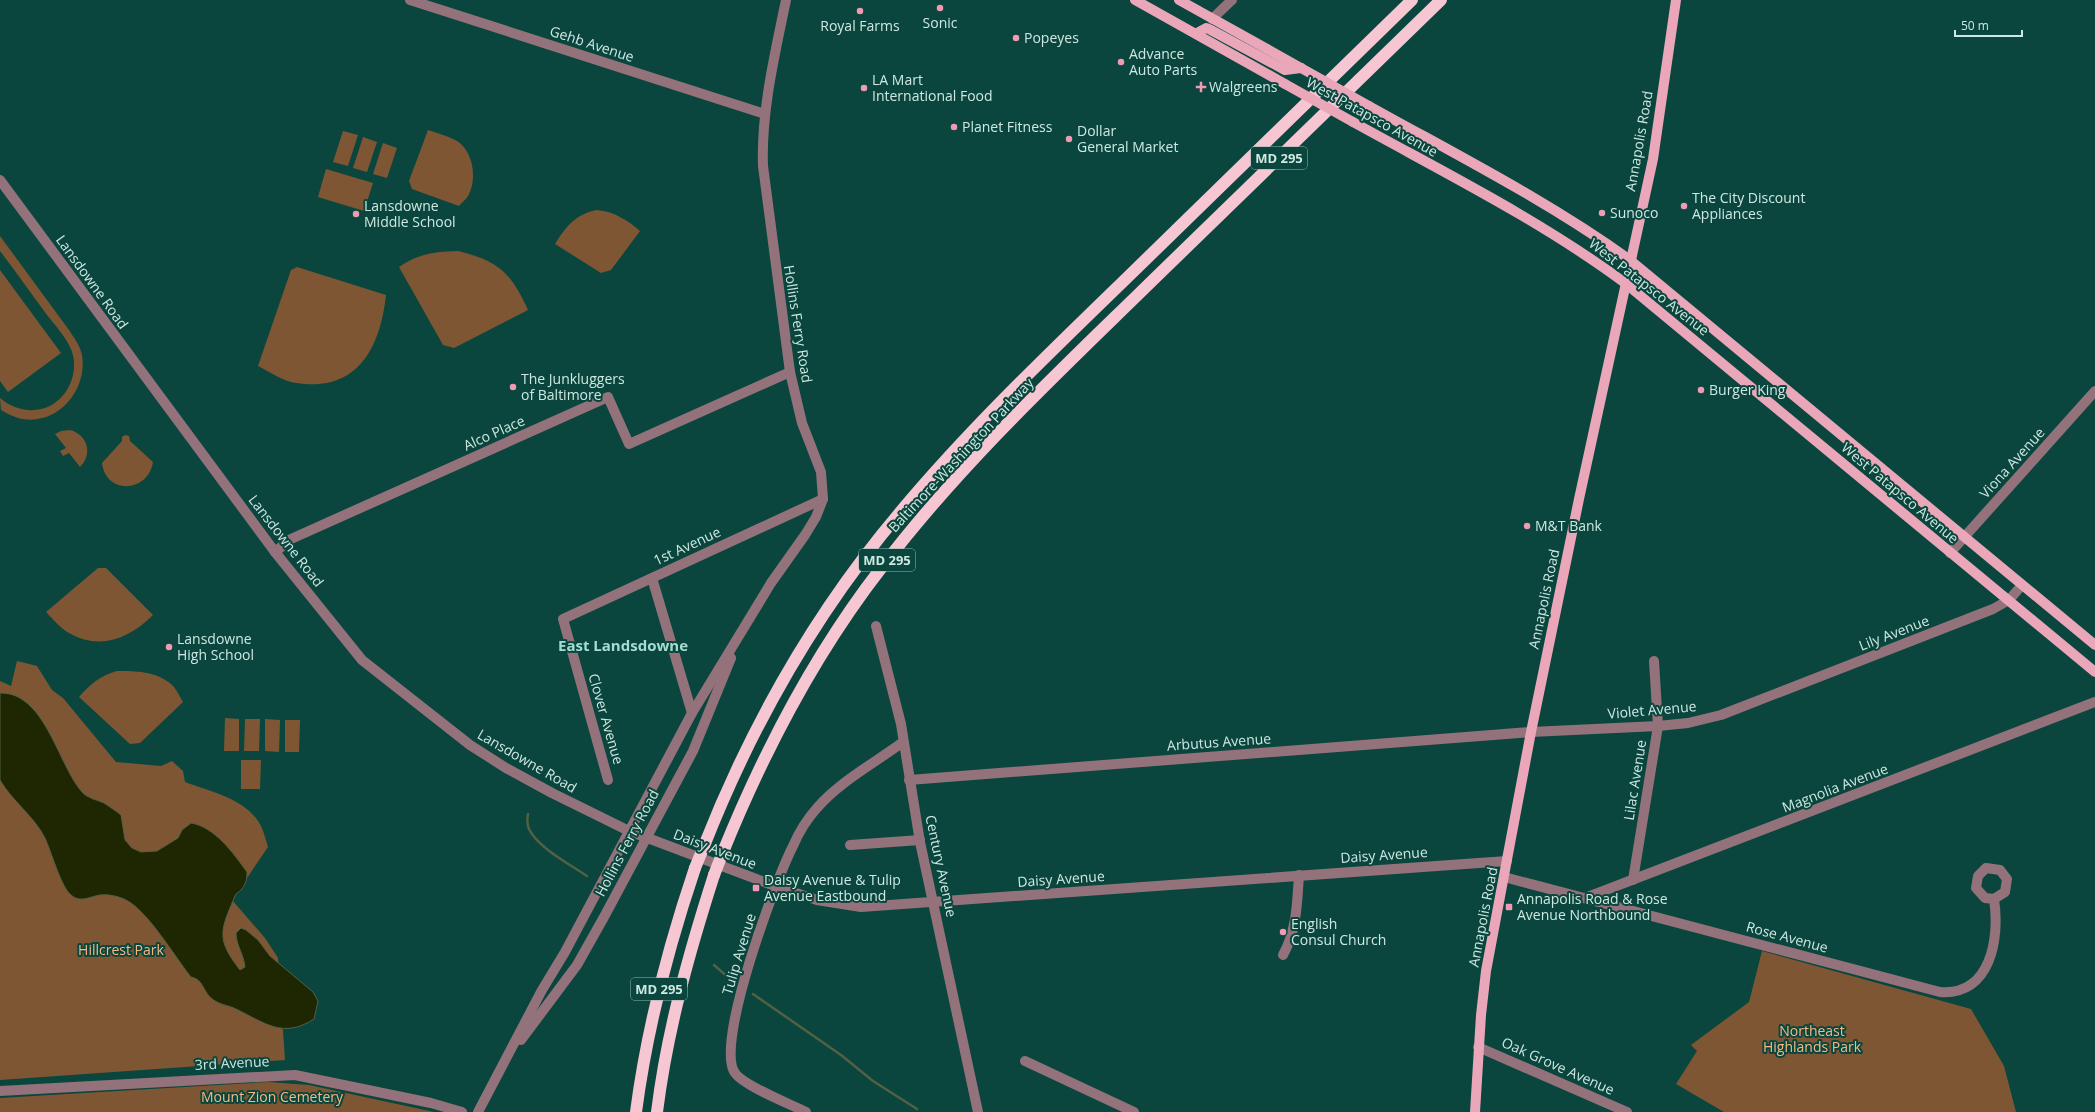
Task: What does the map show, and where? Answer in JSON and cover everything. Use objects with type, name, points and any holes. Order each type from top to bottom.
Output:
[{"type":"highway","name":"Baltimore-Washington Parkway","points":[[636,1112],[656,998],[680,912],[695,868],[741,758],[787,673],[837,594],[901,511],[967,437],[1412,0]]},
{"type":"highway","name":"Baltimore-Washington Parkway","points":[[657,1112],[667,1047],[689,955],[722,852],[759,766],[804,682],[854,605],[915,526],[980,452],[1039,392],[1441,0]]},
{"type":"main road","name":"West Patapsco Avenue","points":[[1135,0],[1197,33],[1352,122],[1546,230],[1588,256],[1625,283],[2095,672]]},
{"type":"main road","name":"West Patapsco Avenue","points":[[1179,0],[1555,211],[1595,235],[1630,260],[2095,645]]},
{"type":"main road","name":"Annapolis Road","points":[[1476,1112],[1478,1046],[1486,971],[1532,732],[1625,283],[1653,159],[1676,0]]},
{"type":"main road","points":[[1197,33],[1206,28],[1210,29],[1285,70],[1301,68]]},
{"type":"street","name":"Gehb Avenue","points":[[410,0],[765,114]]},
{"type":"street","name":"Hollins Ferry Road","points":[[478,1112],[542,990],[568,946],[692,713],[771,583],[805,535],[816,517],[823,499],[821,472],[802,423],[790,372],[763,166],[762,144],[765,114],[786,0]]},
{"type":"street","points":[[1212,19],[1232,0]]},
{"type":"street","name":"Lansdowne Road","points":[[0,180],[275,552],[362,660],[439,722],[506,768],[552,793],[630,831]]},
{"type":"street","name":"Alco Place","points":[[275,552],[291,539],[608,397],[629,444],[790,372]]},
{"type":"street","name":"Viona Avenue","points":[[1950,553],[2095,391]]},
{"type":"street","name":"1st Avenue","points":[[563,619],[823,499]]},
{"type":"street","points":[[652,578],[692,713]]},
{"type":"street","name":"Lily Avenue","points":[[1770,696],[1993,609],[2009,600],[2022,585]]},
{"type":"street","name":"Clover Avenue","points":[[563,619],[608,780]]},
{"type":"street","name":"Hollins Ferry Road","points":[[507,1057],[549,1006],[577,965],[693,751],[744,626]]},
{"type":"street","name":"Century Avenue","points":[[876,626],[898,709],[920,840],[978,1112]]},
{"type":"street","name":"Lilac Avenue","points":[[1633,880],[1658,726],[1654,661]]},
{"type":"street","name":"Violet Avenue","points":[[1532,732],[1658,726],[1703,720],[1770,696]]},
{"type":"street","name":"Magnolia Avenue","points":[[1585,898],[2095,702]]},
{"type":"street","name":"Arbutus Avenue","points":[[909,780],[1532,732]]},
{"type":"street","name":"Tulip Avenue","points":[[806,1112],[744,1082],[735,1074],[730,1060],[731,1040],[740,998],[775,886],[792,846],[817,808],[830,794],[903,742]]},
{"type":"street","name":"Daisy Avenue","points":[[630,831],[775,886],[817,900],[861,907],[1299,875],[1507,862]]},
{"type":"street","points":[[850,845],[920,840]]},
{"type":"street","points":[[1284,955],[1292,939],[1299,875]]},
{"type":"street","name":"Rose Avenue","points":[[1504,877],[1940,992],[1952,993],[1972,985],[1984,971],[1996,930],[1994,899]]},
{"type":"street","name":"Oak Grove Avenue","points":[[1478,1046],[1627,1112]]},
{"type":"street","points":[[1025,1061],[1134,1112]]},
{"type":"street","name":"3rd Avenue","points":[[0,1091],[295,1075],[431,1103],[462,1112]]},
{"type":"green space","points":[[428,130],[457,141],[467,151],[470,158],[473,180],[468,196],[459,206],[412,189],[409,181]]},
{"type":"green space","points":[[343,131],[358,135],[348,166],[333,162]]},
{"type":"green space","points":[[363,137],[377,142],[367,172],[353,168]]},
{"type":"green space","points":[[383,143],[397,148],[387,178],[373,174]]},
{"type":"green space","points":[[326,169],[373,183],[364,211],[318,197]]},
{"type":"green space","points":[[597,210],[620,217],[640,231],[611,270],[601,273],[555,244],[572,222],[583,214]]},
{"type":"green space","points":[[0,236],[69,330],[82,355],[83,368],[80,381],[66,404],[57,412],[32,420],[18,418],[1,410],[0,398],[10,405],[27,410],[45,408],[53,404],[61,398],[71,383],[74,365],[73,356],[63,335],[0,251]]},
{"type":"green space","points":[[458,251],[484,259],[502,270],[516,287],[528,310],[454,348],[443,345],[399,267],[427,254]]},
{"type":"green space","points":[[297,267],[386,295],[378,334],[370,351],[360,364],[348,375],[332,382],[313,384],[291,382],[258,366],[291,270]]},
{"type":"green space","points":[[0,270],[61,353],[8,392],[0,381]]},
{"type":"green space","points":[[70,430],[81,436],[85,440],[87,446],[84,462],[80,467],[69,453],[63,456],[60,451],[66,448],[55,434],[61,431]]},
{"type":"green space","points":[[125,435],[129,436],[130,441],[153,462],[150,472],[143,480],[136,484],[127,486],[119,485],[111,481],[105,473],[102,463],[122,441],[122,437]]},
{"type":"green space","points":[[98,568],[106,568],[153,615],[135,630],[124,636],[103,641],[92,641],[69,633],[46,612]]},
{"type":"green space","name":"Hillcrest Park","points":[[17,661],[37,666],[52,690],[63,698],[116,762],[161,766],[172,761],[183,771],[185,782],[217,793],[238,803],[255,817],[262,828],[268,847],[232,900],[265,938],[278,958],[285,1060],[0,1080],[0,681],[11,686]]},
{"type":"green space","points":[[117,671],[138,672],[159,676],[173,686],[183,702],[140,743],[130,744],[79,697],[96,681],[105,675]]},
{"type":"green space","points":[[225,718],[239,719],[239,751],[224,751]]},
{"type":"green space","points":[[245,719],[260,719],[259,751],[244,751]]},
{"type":"green space","points":[[265,719],[280,720],[279,752],[265,751]]},
{"type":"green space","points":[[285,720],[300,720],[299,752],[285,752]]},
{"type":"green space","points":[[241,760],[261,760],[260,789],[241,789]]},
{"type":"green space","name":"Northeast Highlands Park","points":[[1762,951],[1971,1009],[2004,1066],[2016,1112],[1724,1112],[1676,1084],[1697,1051],[1691,1045],[1749,1002]]},
{"type":"green space","name":"Mount Zion Cemetery","points":[[268,1082],[309,1085],[434,1112],[0,1112],[0,1098]]},
{"type":"shaded area","points":[[0,693],[15,696],[28,704],[49,732],[73,780],[82,792],[89,797],[104,803],[121,815],[125,840],[132,848],[141,852],[157,851],[178,838],[182,830],[191,823],[208,830],[223,842],[247,872],[245,884],[235,895],[226,918],[223,934],[227,950],[240,970],[245,967],[237,942],[236,933],[241,928],[246,930],[258,940],[270,956],[313,992],[318,1001],[314,1019],[293,1028],[274,1027],[217,1002],[208,995],[198,980],[191,977],[160,934],[142,912],[133,904],[118,897],[100,895],[80,899],[69,893],[62,882],[45,838],[35,823],[0,780]]},
{"type":"waterway","points":[[528,814],[527,822],[533,836],[555,855],[587,876]]},
{"type":"waterway","points":[[714,965],[730,979]]},
{"type":"waterway","points":[[753,994],[841,1055],[873,1081],[917,1109]]},
{"type":"place","name":"Sonic","points":[[940,8]]},
{"type":"place","name":"Royal Farms","points":[[860,11]]},
{"type":"place","name":"Popeyes","points":[[1016,38]]},
{"type":"place","name":"Advance Auto Parts","points":[[1121,62]]},
{"type":"place","name":"Walgreens","points":[[1201,87]]},
{"type":"place","name":"LA Mart International Food","points":[[864,88]]},
{"type":"place","name":"Planet Fitness","points":[[954,127]]},
{"type":"place","name":"Dollar General Market","points":[[1069,139]]},
{"type":"place","name":"The City Discount Appliances","points":[[1684,206]]},
{"type":"place","name":"Sunoco","points":[[1602,213]]},
{"type":"place","name":"Lansdowne Middle School","points":[[356,214]]},
{"type":"place","name":"The Junkluggers of Baltimore","points":[[513,387]]},
{"type":"place","name":"Burger King","points":[[1701,390]]},
{"type":"place","name":"M&T Bank","points":[[1527,526]]},
{"type":"place","name":"Lansdowne High School","points":[[169,647]]},
{"type":"place","name":"Daisy Avenue & Tulip Avenue Eastbound","points":[[756,888]]},
{"type":"place","name":"Annapolis Road & Rose Avenue Northbound","points":[[1509,907]]},
{"type":"place","name":"English Consul Church","points":[[1283,932]]},
{"type":"district","name":"East Landsdowne","points":[[623,646]]}]
